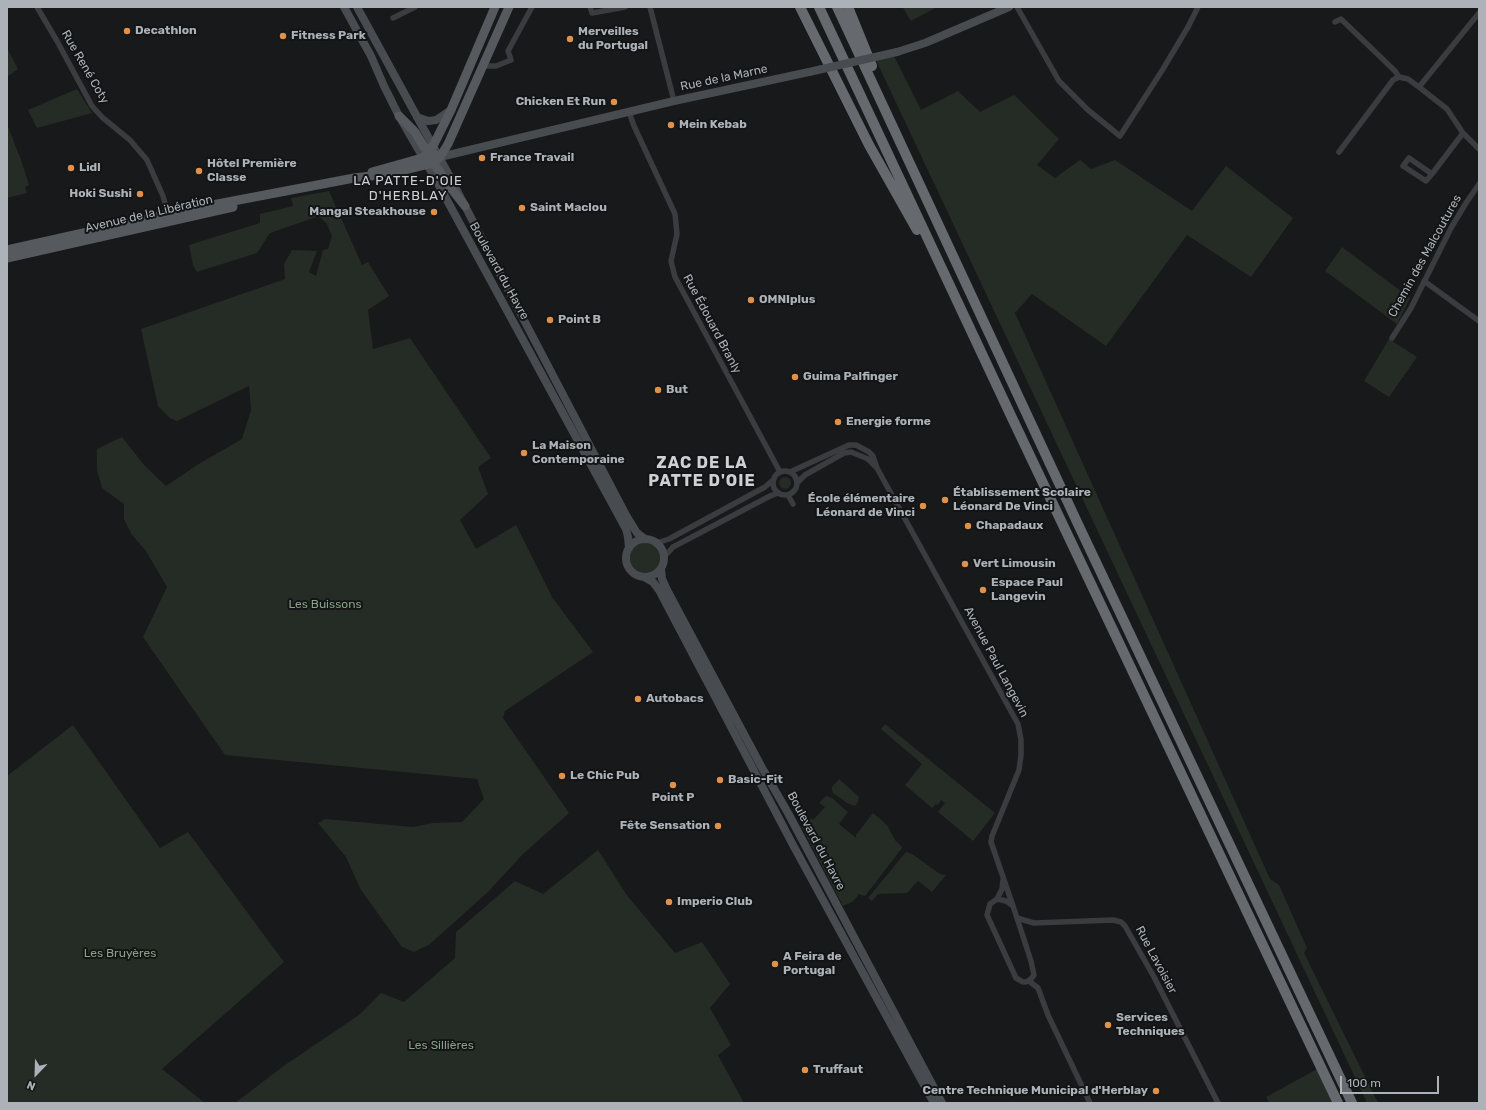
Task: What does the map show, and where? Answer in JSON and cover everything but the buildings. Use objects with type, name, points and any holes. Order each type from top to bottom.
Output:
[{"type":"highway","points":[[800,7],[869,145],[925,244],[931,247]]},
{"type":"highway","points":[[819,7],[931,247],[1338,1103]]},
{"type":"highway","points":[[837,7],[1067,501],[1352,1103]]},
{"type":"highway","points":[[848,7],[875,74],[885,108]]},
{"type":"main road","points":[[344,7],[371,56],[399,116],[415,132],[465,206]]},
{"type":"main road","name":"Boulevard du Havre","points":[[357,7],[417,117],[431,157],[623,525],[628,537],[629,548],[626,557],[629,567],[634,574],[644,577],[652,582],[659,590],[793,845],[934,1103]]},
{"type":"main road","points":[[431,157],[495,7]]},
{"type":"main road","points":[[431,157],[454,130],[509,7]]},
{"type":"main road","name":"Rue de la Marne","points":[[431,157],[674,101],[897,52],[925,43],[1009,7]]},
{"type":"main road","points":[[417,117],[428,121],[436,120],[451,110]]},
{"type":"main road","name":"Avenue de la Libération","points":[[7,250],[168,214],[354,178],[387,174],[431,157]]},
{"type":"main road","name":"Avenue de la Libération","points":[[7,258],[234,207],[296,190]]},
{"type":"main road","name":"Boulevard du Havre","points":[[465,206],[636,533],[645,539],[651,539],[658,543]]},
{"type":"main road","points":[[629,548],[636,541],[645,539]]},
{"type":"main road","points":[[644,577],[654,575],[661,569],[664,563],[665,556],[658,543]]},
{"type":"main road","name":"Boulevard du Havre","points":[[661,569],[662,579],[667,590],[761,766],[788,813],[942,1103]]},
{"type":"street","name":"Rue René Coty","points":[[37,7],[58,41],[92,106],[102,118],[130,140],[147,160],[163,196],[168,214]]},
{"type":"street","points":[[393,18],[415,7]]},
{"type":"street","points":[[482,66],[496,66],[511,60],[508,51],[532,7]]},
{"type":"street","points":[[590,7],[592,13],[625,7]]},
{"type":"street","points":[[650,7],[674,101]]},
{"type":"street","points":[[1017,7],[1059,81],[1088,110],[1120,136],[1188,28],[1198,7]]},
{"type":"street","points":[[1419,87],[1479,13]]},
{"type":"street","points":[[1335,22],[1341,19],[1395,71],[1399,77]]},
{"type":"street","points":[[1339,152],[1393,80],[1399,77],[1408,79],[1447,109],[1463,133],[1479,149]]},
{"type":"street","name":"Rue Édouard Branly","points":[[629,112],[675,214],[676,234],[671,261],[675,278],[780,472]]},
{"type":"street","points":[[1432,174],[1409,158],[1403,166],[1426,181],[1432,174],[1463,133]]},
{"type":"street","name":"Chemin des Malcoutures","points":[[1392,338],[1411,308],[1451,228],[1479,184]]},
{"type":"street","points":[[1424,281],[1479,321]]},
{"type":"street","name":"Avenue Paul Langevin","points":[[790,472],[849,445],[856,445],[873,456],[877,468],[1018,724],[1021,740],[1019,770],[992,836],[991,842],[1031,961],[1034,975],[1029,981]]},
{"type":"street","points":[[665,556],[673,547],[778,493],[788,495],[793,492],[797,483],[805,475],[844,453],[851,452],[868,459],[877,468]]},
{"type":"street","points":[[658,543],[669,539],[765,487],[780,472],[790,472],[795,477],[797,483]]},
{"type":"street","points":[[773,480],[774,487],[778,493]]},
{"type":"street","points":[[788,495],[792,504]]},
{"type":"street","points":[[1003,878],[1002,889],[997,899],[990,904],[987,915],[1016,978],[1023,982],[1029,981],[1038,988],[1048,1015],[1090,1103]]},
{"type":"street","points":[[997,899],[1006,901],[1013,906]]},
{"type":"street","name":"Rue Lavoisier","points":[[1017,918],[1034,923],[1113,920],[1121,922],[1125,926],[1154,977],[1218,1103]]},
{"type":"green space","points":[[937,7],[911,21],[903,8]]},
{"type":"green space","points":[[7,48],[18,69],[7,77]]},
{"type":"green space","points":[[893,54],[921,110],[958,91],[980,112],[1014,95],[1059,139],[1037,165],[1055,178],[1080,160],[1091,169],[1115,160],[1192,211],[1226,166],[1293,218],[1251,277],[1187,235],[1106,346],[1032,294],[1015,313],[1270,879],[1279,885],[1307,948],[1304,953],[1378,1103],[1367,1103],[875,58]]},
{"type":"green space","points":[[77,89],[92,113],[37,128],[28,110]]},
{"type":"green space","points":[[7,124],[29,185],[25,187],[27,193],[7,198]]},
{"type":"green space","name":"Les Buissons","points":[[329,191],[362,265],[368,262],[389,296],[368,310],[373,349],[410,338],[491,458],[478,467],[488,494],[460,520],[476,549],[516,525],[552,597],[593,652],[505,711],[503,718],[569,813],[523,854],[488,892],[430,944],[414,952],[402,947],[361,890],[346,857],[318,823],[325,819],[413,827],[433,823],[462,822],[484,799],[477,779],[225,755],[143,637],[167,587],[146,551],[132,535],[124,519],[124,504],[102,488],[97,470],[97,449],[122,437],[145,466],[166,486],[197,465],[242,439],[251,410],[249,386],[177,421],[170,418],[158,406],[141,329],[285,279],[284,264],[292,250],[317,251],[309,272],[316,276],[323,250],[328,249],[332,236],[327,224],[319,216],[270,233],[257,253],[197,272],[193,265],[189,245],[260,223],[260,214],[293,206],[291,198]]},
{"type":"green space","points":[[1342,247],[1410,298],[1397,324],[1325,271]]},
{"type":"green space","points":[[1389,339],[1417,357],[1389,397],[1364,381]]},
{"type":"green space","points":[[787,477],[790,478],[790,488],[783,489],[780,488],[779,481],[780,478]]},
{"type":"green space","points":[[645,543],[656,547],[660,558],[656,569],[645,573],[634,569],[630,558],[634,547]]},
{"type":"green space","points":[[885,724],[995,813],[973,841],[938,812],[945,803],[941,800],[938,805],[936,804],[932,808],[905,785],[922,764],[881,729]]},
{"type":"green space","name":"Les Bruyères","points":[[73,725],[160,848],[188,832],[284,962],[162,1069],[205,1103],[7,1103],[7,776]]},
{"type":"green space","points":[[839,779],[859,797],[855,806],[847,803],[833,793],[832,787]]},
{"type":"green space","points":[[826,796],[832,798],[848,812],[839,824],[856,838],[856,835],[873,813],[887,825],[895,840],[902,847],[865,896],[858,894],[852,902],[843,906],[801,826],[810,818],[813,820],[825,807],[819,803]]},
{"type":"green space","name":"Les Sillières","points":[[598,850],[626,894],[675,953],[702,942],[730,984],[710,1008],[731,1045],[718,1055],[744,1103],[235,1103],[285,1065],[359,1015],[381,993],[404,1002],[455,958],[456,932],[515,881],[543,894]]},
{"type":"green space","points":[[906,852],[912,854],[940,874],[946,875],[932,892],[918,881],[907,893],[878,894],[872,901],[868,898]]},
{"type":"green space","points":[[1321,1067],[1338,1103],[1269,1103],[1266,1097]]},
{"type":"place","name":"Decathlon","points":[[127,31]]},
{"type":"place","name":"Fitness Park","points":[[283,36]]},
{"type":"place","name":"Merveilles du Portugal","points":[[570,39]]},
{"type":"place","name":"Chicken Et Run","points":[[614,102]]},
{"type":"place","name":"Mein Kebab","points":[[671,125]]},
{"type":"place","name":"France Travail","points":[[482,158]]},
{"type":"place","name":"Lidl","points":[[71,168]]},
{"type":"place","name":"Hôtel Première Classe","points":[[199,171]]},
{"type":"place","name":"Hoki Sushi","points":[[140,194]]},
{"type":"place","name":"Saint Maclou","points":[[522,208]]},
{"type":"place","name":"Mangal Steakhouse","points":[[434,212]]},
{"type":"place","name":"OMNIplus","points":[[751,300]]},
{"type":"place","name":"Point B","points":[[550,320]]},
{"type":"place","name":"Guima Palfinger","points":[[795,377]]},
{"type":"place","name":"But","points":[[658,390]]},
{"type":"place","name":"Energie forme","points":[[838,422]]},
{"type":"place","name":"La Maison Contemporaine","points":[[524,453]]},
{"type":"place","name":"Établissement Scolaire Léonard De Vinci","points":[[945,500]]},
{"type":"place","name":"École élémentaire Léonard de Vinci","points":[[923,506]]},
{"type":"place","name":"Chapadaux","points":[[968,526]]},
{"type":"place","name":"Vert Limousin","points":[[965,564]]},
{"type":"place","name":"Espace Paul Langevin","points":[[983,590]]},
{"type":"place","name":"Autobacs","points":[[638,699]]},
{"type":"place","name":"Le Chic Pub","points":[[562,776]]},
{"type":"place","name":"Basic-Fit","points":[[720,780]]},
{"type":"place","name":"Point P","points":[[673,785]]},
{"type":"place","name":"Fête Sensation","points":[[718,826]]},
{"type":"place","name":"Imperio Club","points":[[669,902]]},
{"type":"place","name":"A Feira de Portugal","points":[[775,964]]},
{"type":"place","name":"Services Techniques","points":[[1108,1025]]},
{"type":"place","name":"Truffaut","points":[[805,1070]]},
{"type":"place","name":"Centre Technique Municipal d'Herblay","points":[[1156,1091]]},
{"type":"district","name":"LA PATTE-D'OIE D'HERBLAY","points":[[408,188]]},
{"type":"district","name":"ZAC DE LA PATTE D'OIE","points":[[702,472]]}]
